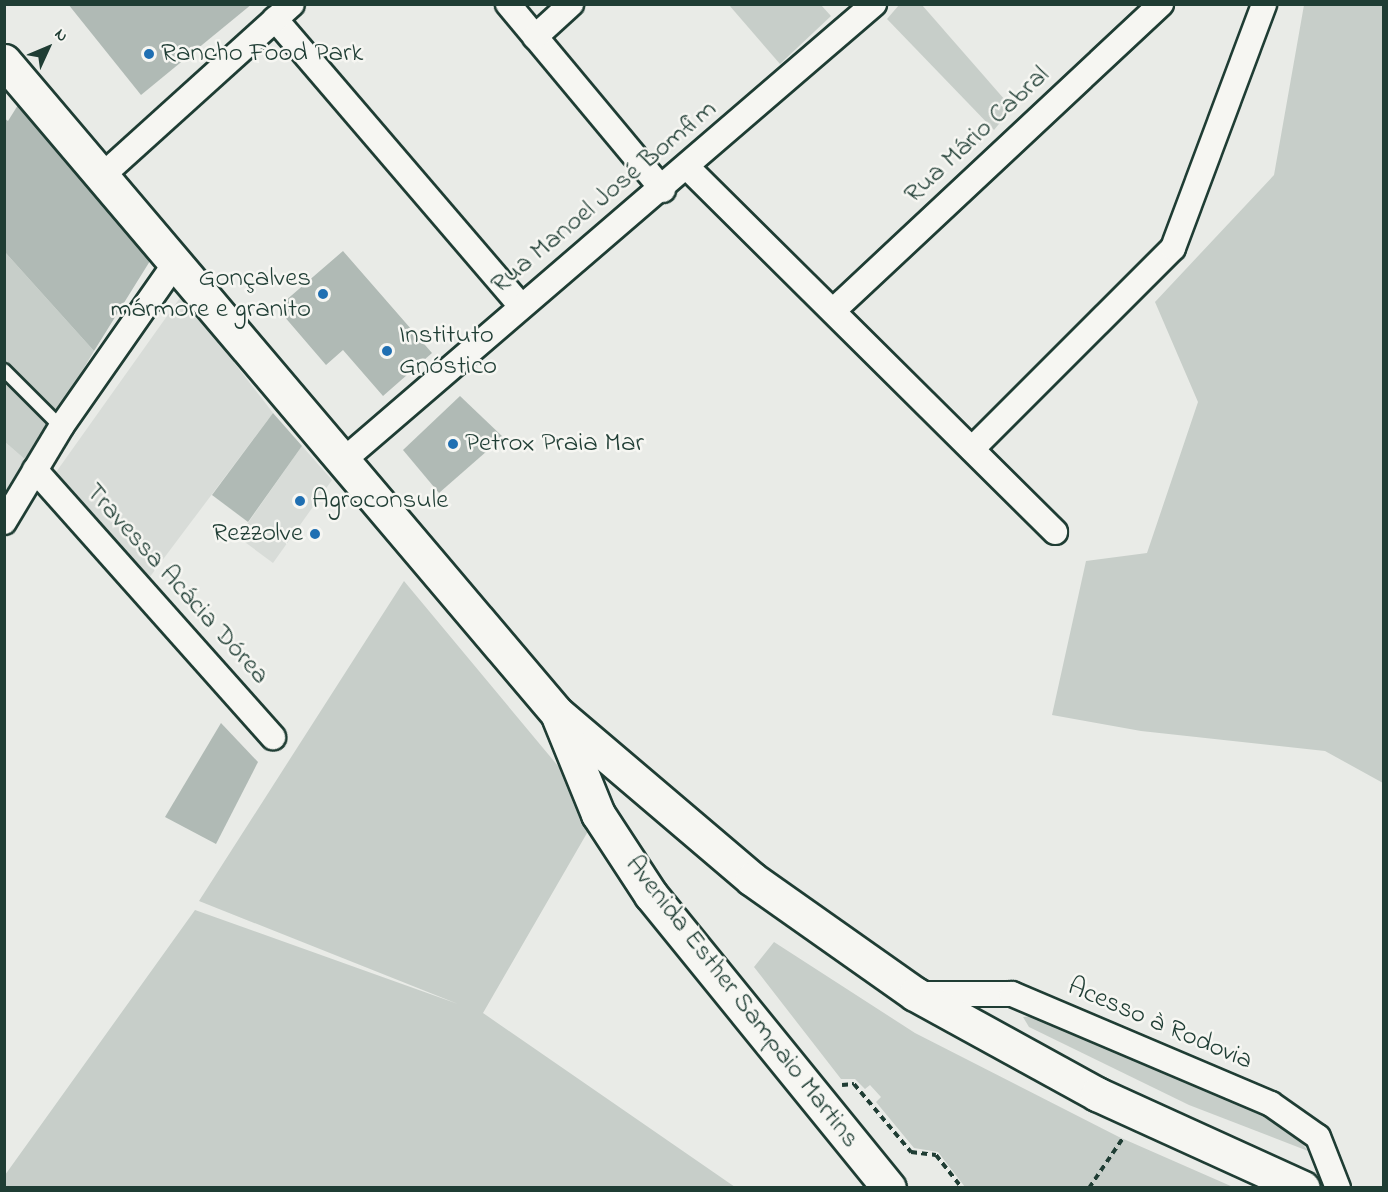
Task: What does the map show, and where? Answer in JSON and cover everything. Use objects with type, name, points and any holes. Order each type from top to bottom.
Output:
[{"type":"main road","points":[[4,39],[14,69],[557,713],[752,879],[915,993],[1097,1094],[1303,1188]]},
{"type":"main road","name":"Avenida Esther Sampaio Martins","points":[[557,713],[598,814],[651,895],[889,1188]]},
{"type":"street","points":[[508,4],[663,190]]},
{"type":"street","points":[[535,37],[571,4]]},
{"type":"street","name":"Rua Manoel José Bomfim","points":[[345,459],[521,306],[663,190],[874,4]]},
{"type":"street","name":"Rua Mário Cabral","points":[[834,310],[1161,4]]},
{"type":"street","points":[[972,449],[1173,248],[1264,4]]},
{"type":"street","points":[[104,174],[283,12],[521,306]]},
{"type":"street","points":[[688,168],[1055,531]]},
{"type":"street","points":[[4,522],[61,427],[177,261]]},
{"type":"street","name":"Travessa Acácia Dórea","points":[[35,470],[273,737]]},
{"type":"street","name":"Acesso à Rodovia","points":[[915,993],[1012,994],[1271,1104],[1318,1137],[1338,1188]]},
{"type":"lane","points":[[4,370],[61,427]]},
{"type":"path","points":[[854,1084],[911,1152],[936,1155],[962,1188]]},
{"type":"path","points":[[1089,1188],[1127,1132]]},
{"type":"shaded area","points":[[729,5],[821,5],[831,16],[780,64]]},
{"type":"shaded area","points":[[899,5],[922,5],[1012,108],[994,130],[887,19]]},
{"type":"shaded area","points":[[1304,5],[1383,5],[1383,783],[1325,751],[1141,731],[1052,715],[1086,561],[1147,553],[1198,402],[1155,302],[1274,175]]},
{"type":"shaded area","points":[[4,251],[94,351],[28,462],[5,442]]},
{"type":"shaded area","points":[[182,295],[273,413],[146,582],[54,475]]},
{"type":"shaded area","points":[[5,442],[28,462],[5,502]]},
{"type":"shaded area","points":[[302,446],[332,480],[273,563],[238,537]]},
{"type":"shaded area","points":[[404,581],[598,814],[483,1013],[735,1187],[5,1188],[5,1175],[195,910],[458,1004],[199,901]]},
{"type":"shaded area","points":[[774,942],[915,1033],[1119,1137],[1233,1187],[965,1187],[938,1152],[914,1148],[876,1102],[881,1097],[870,1085],[865,1089],[855,1079],[841,1079],[754,967]]},
{"type":"shaded area","points":[[1034,1016],[1283,1119],[1308,1151],[1189,1105],[1029,1027],[1023,1017]]},
{"type":"building","name":"Rancho Food Park","points":[[68,4],[252,4],[141,95]]},
{"type":"building","points":[[18,105],[150,261],[94,351],[4,251],[4,118],[8,121]]},
{"type":"building","points":[[343,251],[432,353],[383,396],[343,350],[326,365],[277,308]]},
{"type":"building","name":"Petrox Praia Mar","points":[[460,396],[503,437],[439,493],[403,450]]},
{"type":"building","points":[[273,413],[302,446],[248,522],[212,495]]},
{"type":"building","points":[[221,723],[258,762],[216,844],[165,817]]},
{"type":"place","name":"Rancho Food Park","points":[[149,54]]},
{"type":"place","name":"Gonçalves mármore e granito","points":[[323,294]]},
{"type":"place","name":"Instituto Gnóstico","points":[[387,351]]},
{"type":"place","name":"Petrox Praia Mar","points":[[453,444]]},
{"type":"place","name":"Agroconsule","points":[[300,501]]},
{"type":"place","name":"Rezzolve","points":[[315,534]]}]
